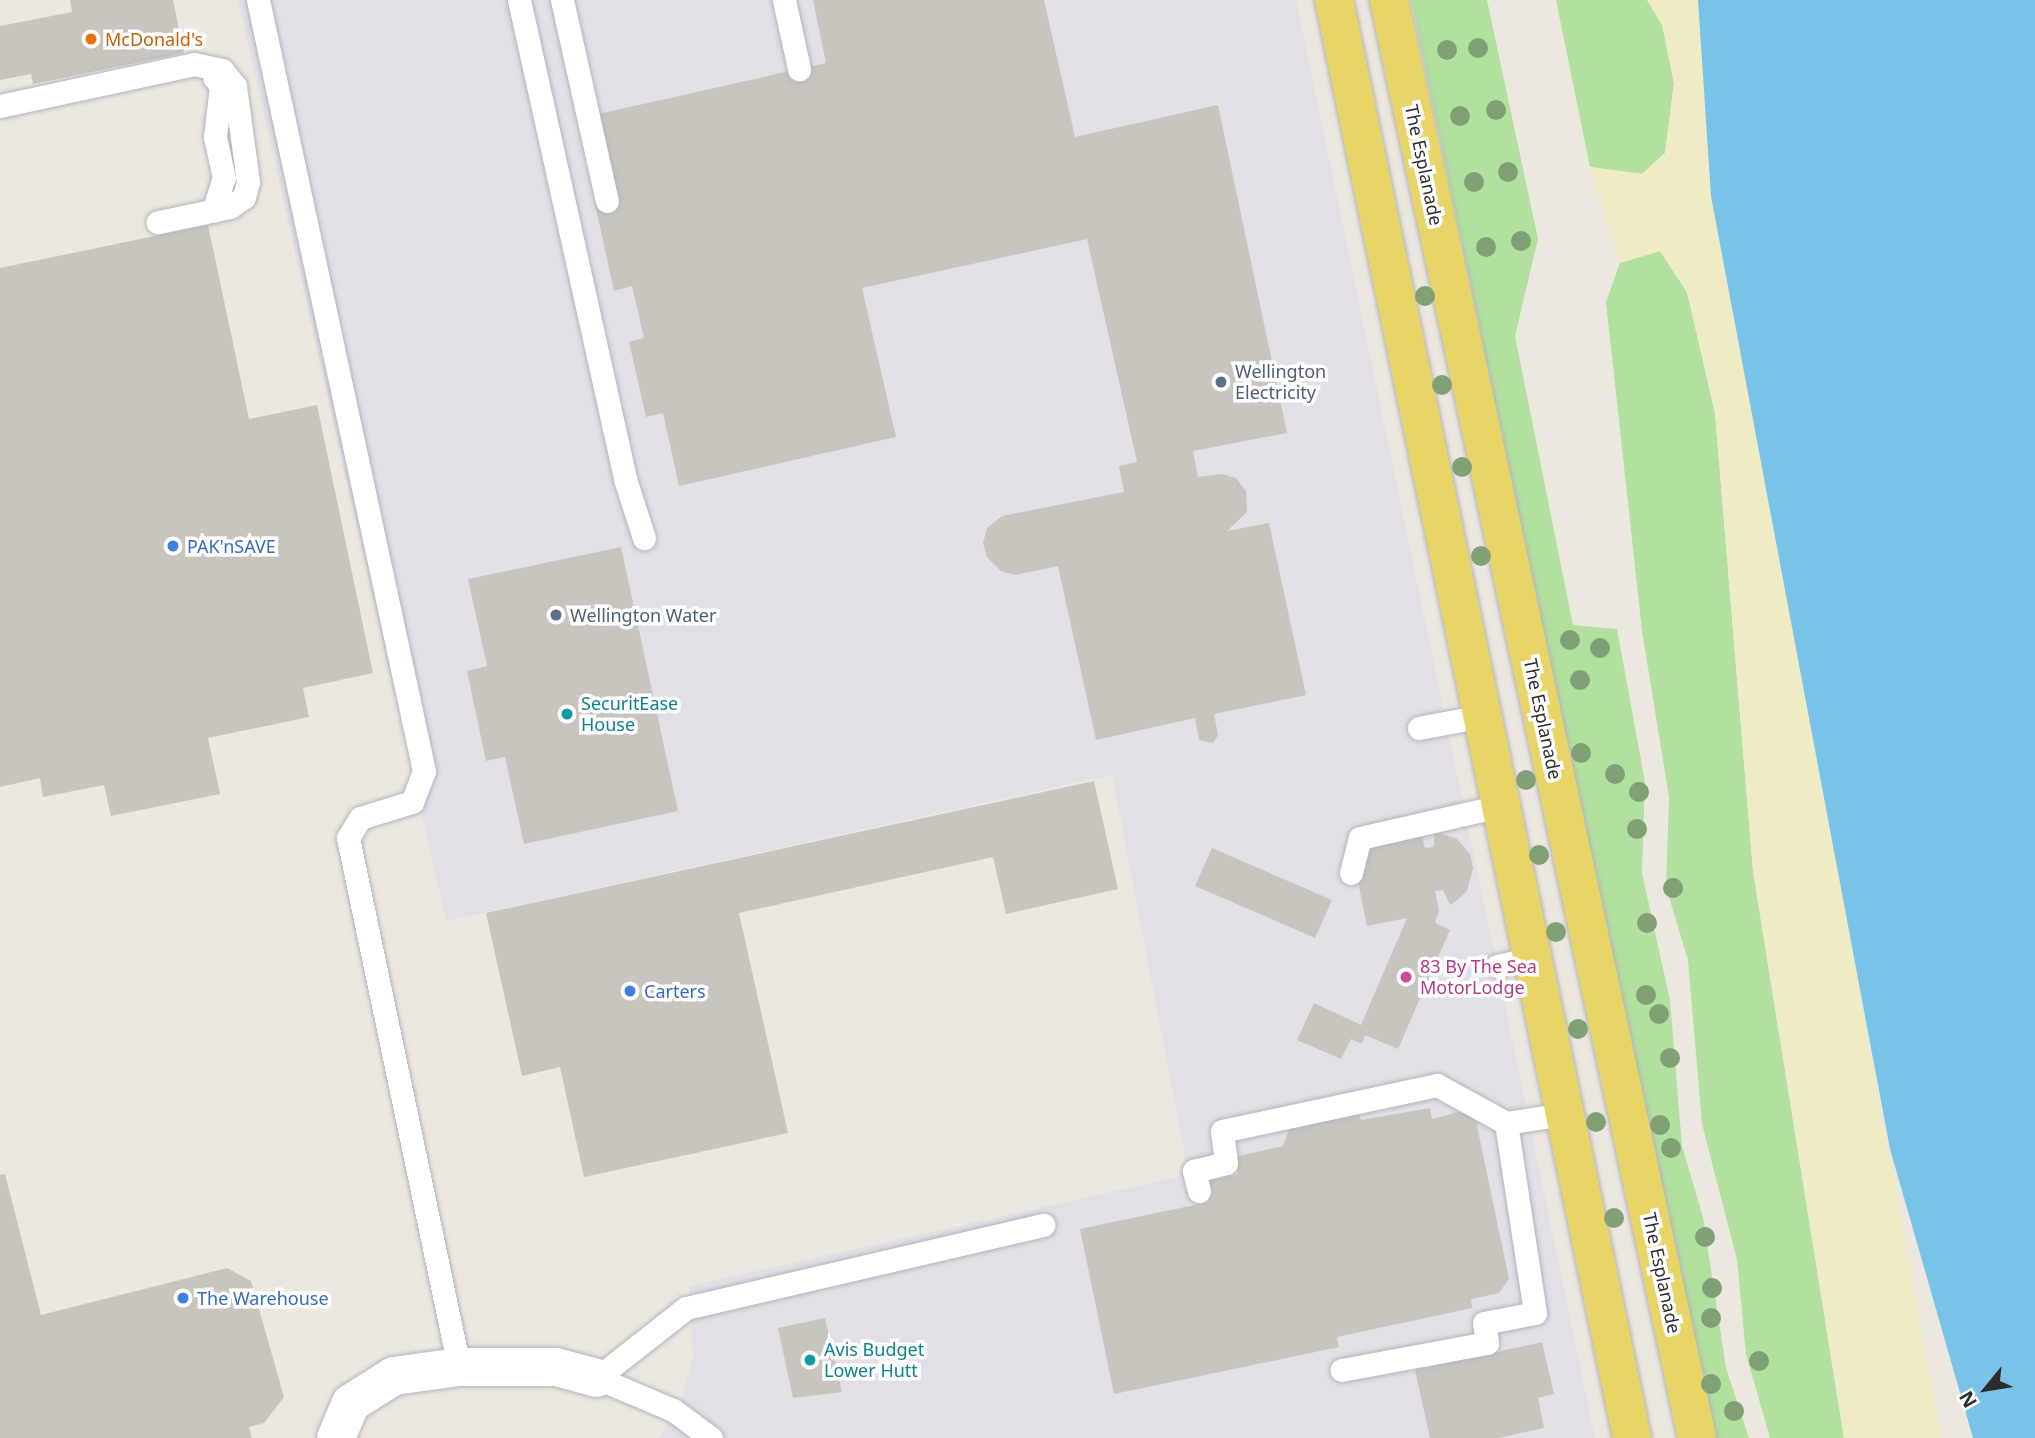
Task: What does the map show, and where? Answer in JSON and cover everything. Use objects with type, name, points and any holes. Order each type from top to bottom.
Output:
[{"type":"main road","points":[[1334,0],[1500,806],[1515,962],[1564,1114],[1632,1438]]},
{"type":"main road","name":"The Esplanade","points":[[1389,0],[1697,1438]]},
{"type":"street","points":[[336,1438],[351,1403],[394,1376],[459,1367],[556,1367],[597,1378]]},
{"type":"lane","points":[[258,0],[424,771],[412,802],[360,818],[348,838],[459,1367]]},
{"type":"lane","points":[[519,0],[626,482],[644,538]]},
{"type":"lane","points":[[562,0],[607,201]]},
{"type":"lane","points":[[785,0],[799,69]]},
{"type":"lane","points":[[0,106],[194,64],[222,70],[235,86],[246,164],[244,197],[230,207],[158,222]]},
{"type":"lane","points":[[1419,728],[1482,716]]},
{"type":"lane","points":[[1351,873],[1360,838],[1500,806]]},
{"type":"lane","points":[[1199,1191],[1194,1171],[1226,1163],[1222,1131],[1437,1085],[1506,1123],[1564,1114]]},
{"type":"lane","points":[[1341,1370],[1488,1343],[1484,1323],[1535,1313],[1506,1123]]},
{"type":"lane","points":[[711,1438],[673,1410],[597,1378],[686,1308],[1044,1225]]},
{"type":"shaded area","points":[[238,0],[1296,0],[1595,1438],[658,1438],[680,1405],[693,1356],[689,1286],[1179,1177],[1185,1155],[1112,775],[446,921]]},
{"type":"green space","points":[[1411,0],[1487,0],[1538,239],[1515,336],[1573,625],[1617,629],[1645,782],[1642,873],[1670,1000],[1682,1146],[1703,1217],[1726,1368],[1749,1438],[1712,1438]]},
{"type":"green space","points":[[1556,0],[1647,0],[1662,24],[1674,83],[1665,153],[1642,174],[1590,167]]},
{"type":"green space","points":[[1660,251],[1687,292],[1715,413],[1753,871],[1844,1438],[1770,1438],[1746,1354],[1737,1260],[1702,1124],[1688,960],[1666,887],[1669,797],[1642,631],[1606,302],[1620,263]]},
{"type":"sand","points":[[1647,0],[1707,0],[1786,587],[1941,1438],[1844,1438],[1753,871],[1715,413],[1687,292],[1660,251],[1620,263],[1590,167],[1642,174],[1665,153],[1674,83],[1662,25]]},
{"type":"water","points":[[1698,0],[2035,0],[2035,1438],[1973,1438],[1890,1149],[1711,196]]},
{"type":"building","name":"McDonald's","points":[[70,0],[173,0],[184,53],[33,84],[31,74],[0,80],[0,26],[72,12]]},
{"type":"building","points":[[813,0],[1044,0],[1075,137],[1218,105],[1287,433],[1193,451],[1198,477],[1222,474],[1236,478],[1246,491],[1247,512],[1227,531],[1269,523],[1306,695],[1214,714],[1218,735],[1213,743],[1199,740],[1195,718],[1096,740],[1058,566],[1015,575],[1001,571],[987,557],[983,543],[987,528],[1002,516],[1124,492],[1119,466],[1137,462],[1087,239],[862,288],[896,437],[679,486],[663,413],[646,417],[629,342],[644,338],[632,286],[614,291],[595,204],[613,200],[594,115],[826,63]]},
{"type":"building","name":"PAK'nSAVE","points":[[208,225],[249,419],[317,405],[373,673],[303,688],[309,717],[208,738],[220,794],[111,816],[104,785],[43,797],[40,778],[0,787],[0,268]]},
{"type":"building","name":"SecuritEase House","points":[[621,547],[678,811],[524,844],[505,757],[486,761],[467,671],[487,666],[468,579]]},
{"type":"building","name":"Carters","points":[[1094,781],[1118,889],[1006,914],[993,857],[739,913],[788,1133],[584,1177],[560,1067],[522,1076],[486,913]]},
{"type":"building","name":"83 By The Sea MotorLodge","points":[[1420,829],[1425,848],[1434,847],[1434,831],[1457,839],[1470,854],[1473,868],[1467,891],[1450,905],[1443,890],[1435,891],[1439,910],[1435,923],[1450,930],[1398,1049],[1365,1035],[1362,1044],[1351,1039],[1341,1059],[1297,1040],[1314,1003],[1361,1025],[1407,918],[1367,926],[1356,872],[1374,844]]},
{"type":"building","points":[[1212,848],[1332,900],[1315,938],[1195,886]]},
{"type":"building","points":[[1357,1108],[1361,1120],[1430,1108],[1432,1119],[1462,1111],[1476,1121],[1509,1279],[1499,1293],[1471,1299],[1472,1308],[1337,1337],[1339,1347],[1114,1394],[1080,1229],[1209,1202],[1206,1182],[1238,1174],[1234,1157],[1283,1146],[1291,1123]]},
{"type":"building","name":"The Warehouse","points":[[5,1174],[41,1315],[227,1268],[251,1281],[284,1397],[264,1423],[249,1427],[252,1438],[0,1438],[0,1175]]},
{"type":"building","name":"Avis Budget Lower Hutt","points":[[825,1318],[842,1392],[793,1398],[778,1328]]},
{"type":"building","points":[[1542,1342],[1554,1394],[1538,1398],[1544,1428],[1498,1438],[1430,1438],[1415,1370]]},
{"type":"place","name":"McDonald's","points":[[91,39]]},
{"type":"place","name":"Wellington Electricity","points":[[1221,382]]},
{"type":"place","name":"PAK'nSAVE","points":[[173,546]]},
{"type":"place","name":"Wellington Water","points":[[556,615]]},
{"type":"place","name":"SecuritEase House","points":[[567,714]]},
{"type":"place","name":"83 By The Sea MotorLodge","points":[[1406,977]]},
{"type":"place","name":"Carters","points":[[630,991]]},
{"type":"place","name":"The Warehouse","points":[[183,1298]]},
{"type":"place","name":"Avis Budget Lower Hutt","points":[[810,1360]]}]
